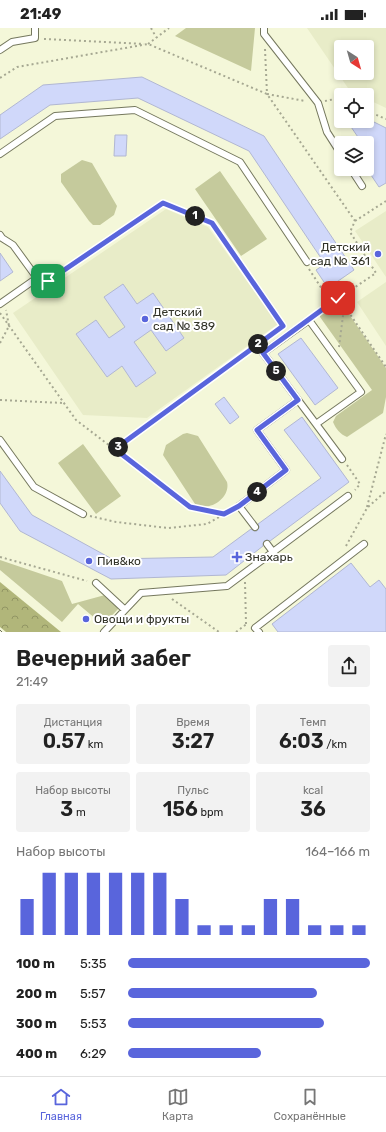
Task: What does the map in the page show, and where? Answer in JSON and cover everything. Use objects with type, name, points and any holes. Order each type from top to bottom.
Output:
[{"type":"lane","points":[[0,50],[12,42],[35,38],[35,28]]},
{"type":"lane","points":[[264,31],[318,103],[327,132],[334,143]]},
{"type":"lane","points":[[0,154],[55,116],[135,110],[240,162],[308,262]]},
{"type":"lane","points":[[356,176],[362,186]]},
{"type":"lane","points":[[0,235],[13,245],[37,278],[0,304]]},
{"type":"lane","points":[[316,424],[361,392],[308,320],[263,353],[342,460]]},
{"type":"lane","points":[[255,527],[239,506],[286,470],[257,430],[298,400]]},
{"type":"lane","points":[[0,440],[34,487],[83,514]]},
{"type":"lane","points":[[104,632],[124,609],[141,593],[227,586],[348,496]]},
{"type":"lane","points":[[267,544],[273,552]]},
{"type":"lane","points":[[259,632],[255,628],[364,544]]},
{"type":"lane","points":[[96,583],[124,609]]},
{"type":"path","points":[[151,28],[156,37]]},
{"type":"path","points":[[0,78],[17,67],[148,44],[169,28]]},
{"type":"path","points":[[264,31],[267,94],[355,221]]},
{"type":"path","points":[[35,38],[148,44],[267,94]]},
{"type":"path","points":[[374,114],[386,119]]},
{"type":"path","points":[[308,320],[376,273],[350,232],[355,221],[386,201]]},
{"type":"path","points":[[42,285],[163,203],[212,223],[283,326],[115,449]]},
{"type":"path","points":[[308,262],[310,272],[331,303]]},
{"type":"path","points":[[37,278],[48,281]]},
{"type":"path","points":[[338,298],[386,367]]},
{"type":"path","points":[[337,360],[344,307]]},
{"type":"path","points":[[0,343],[9,326],[6,310]]},
{"type":"path","points":[[0,313],[76,420],[190,507],[224,514]]},
{"type":"path","points":[[0,400],[63,403]]},
{"type":"path","points":[[340,550],[347,545],[367,508],[386,434]]},
{"type":"path","points":[[342,460],[360,484],[348,496]]},
{"type":"path","points":[[367,508],[386,491]]},
{"type":"path","points":[[83,514],[116,522],[168,528],[207,524],[239,506]]},
{"type":"path","points":[[0,557],[96,583]]},
{"type":"path","points":[[245,573],[246,624]]},
{"type":"path","points":[[162,591],[219,632]]},
{"type":"path","points":[[236,632],[252,619]]},
{"type":"shaded area","points":[[186,28],[255,28],[251,71],[175,36]]},
{"type":"shaded area","points":[[307,28],[386,28],[386,108],[374,102],[374,88],[348,88],[342,80],[374,80],[374,40],[334,40],[334,68]]},
{"type":"shaded area","points":[[82,160],[92,163],[117,206],[114,215],[100,225],[93,225],[89,221],[61,182],[61,174]]},
{"type":"shaded area","points":[[220,171],[267,239],[241,256],[195,189]]},
{"type":"shaded area","name":"Детский сад № 389","points":[[166,209],[208,227],[278,324],[147,418],[83,415],[13,313]]},
{"type":"shaded area","name":"Детский сад № 361","points":[[386,211],[386,277],[355,231]]},
{"type":"shaded area","name":"Детский сад № 361","points":[[386,282],[386,346],[357,302]]},
{"type":"shaded area","points":[[338,303],[342,304],[386,368],[386,397],[383,413],[347,437],[340,433],[334,425],[333,422],[336,416],[372,390],[320,317],[320,315]]},
{"type":"shaded area","points":[[187,433],[198,436],[227,482],[226,493],[222,498],[218,502],[206,507],[195,504],[163,455],[166,445]]},
{"type":"shaded area","points":[[83,444],[121,496],[96,514],[58,463]]},
{"type":"shaded area","points":[[0,560],[62,581],[72,604],[105,595],[119,608],[103,625],[78,604],[62,622],[0,570]]},
{"type":"green space","points":[[0,582],[61,632],[6,632],[0,627]]},
{"type":"building","points":[[142,77],[264,136],[354,270],[328,288],[316,270],[325,264],[249,151],[138,98],[50,105],[0,139],[0,115],[43,85]]},
{"type":"building","points":[[374,122],[386,128],[386,183],[379,187],[372,176],[374,176],[374,136],[357,136],[352,128],[374,128]]},
{"type":"building","points":[[115,135],[127,135],[126,156],[114,156]]},
{"type":"building","points":[[0,253],[13,272],[0,281]]},
{"type":"building","points":[[123,284],[137,304],[153,293],[184,338],[166,351],[151,330],[134,342],[156,373],[136,387],[122,366],[107,377],[76,334],[96,320],[109,338],[125,327],[104,297]]},
{"type":"building","points":[[301,338],[338,388],[315,405],[278,354]]},
{"type":"building","points":[[224,397],[239,417],[230,424],[215,404]]},
{"type":"building","points":[[302,417],[349,482],[270,541],[264,541],[263,546],[226,575],[111,579],[20,531],[0,503],[0,471],[32,515],[112,559],[213,557],[251,529],[257,531],[259,527],[258,524],[321,478],[284,430]]},
{"type":"building","points":[[351,563],[370,587],[379,580],[386,589],[386,632],[278,632],[272,624]]},
{"type":"place","name":"Детский сад № 361","points":[[378,254]]},
{"type":"place","name":"Детский сад № 389","points":[[145,319]]},
{"type":"place","name":"Знахарь","points":[[237,557]]},
{"type":"place","name":"Пив&ко","points":[[89,561]]},
{"type":"place","name":"Овощи и фрукты","points":[[86,619]]},
{"type":"route","points":[[48,281],[163,203],[212,223],[283,326],[115,449],[190,507],[224,514],[239,506],[286,470],[257,430],[298,400],[263,353],[338,298]]}]
